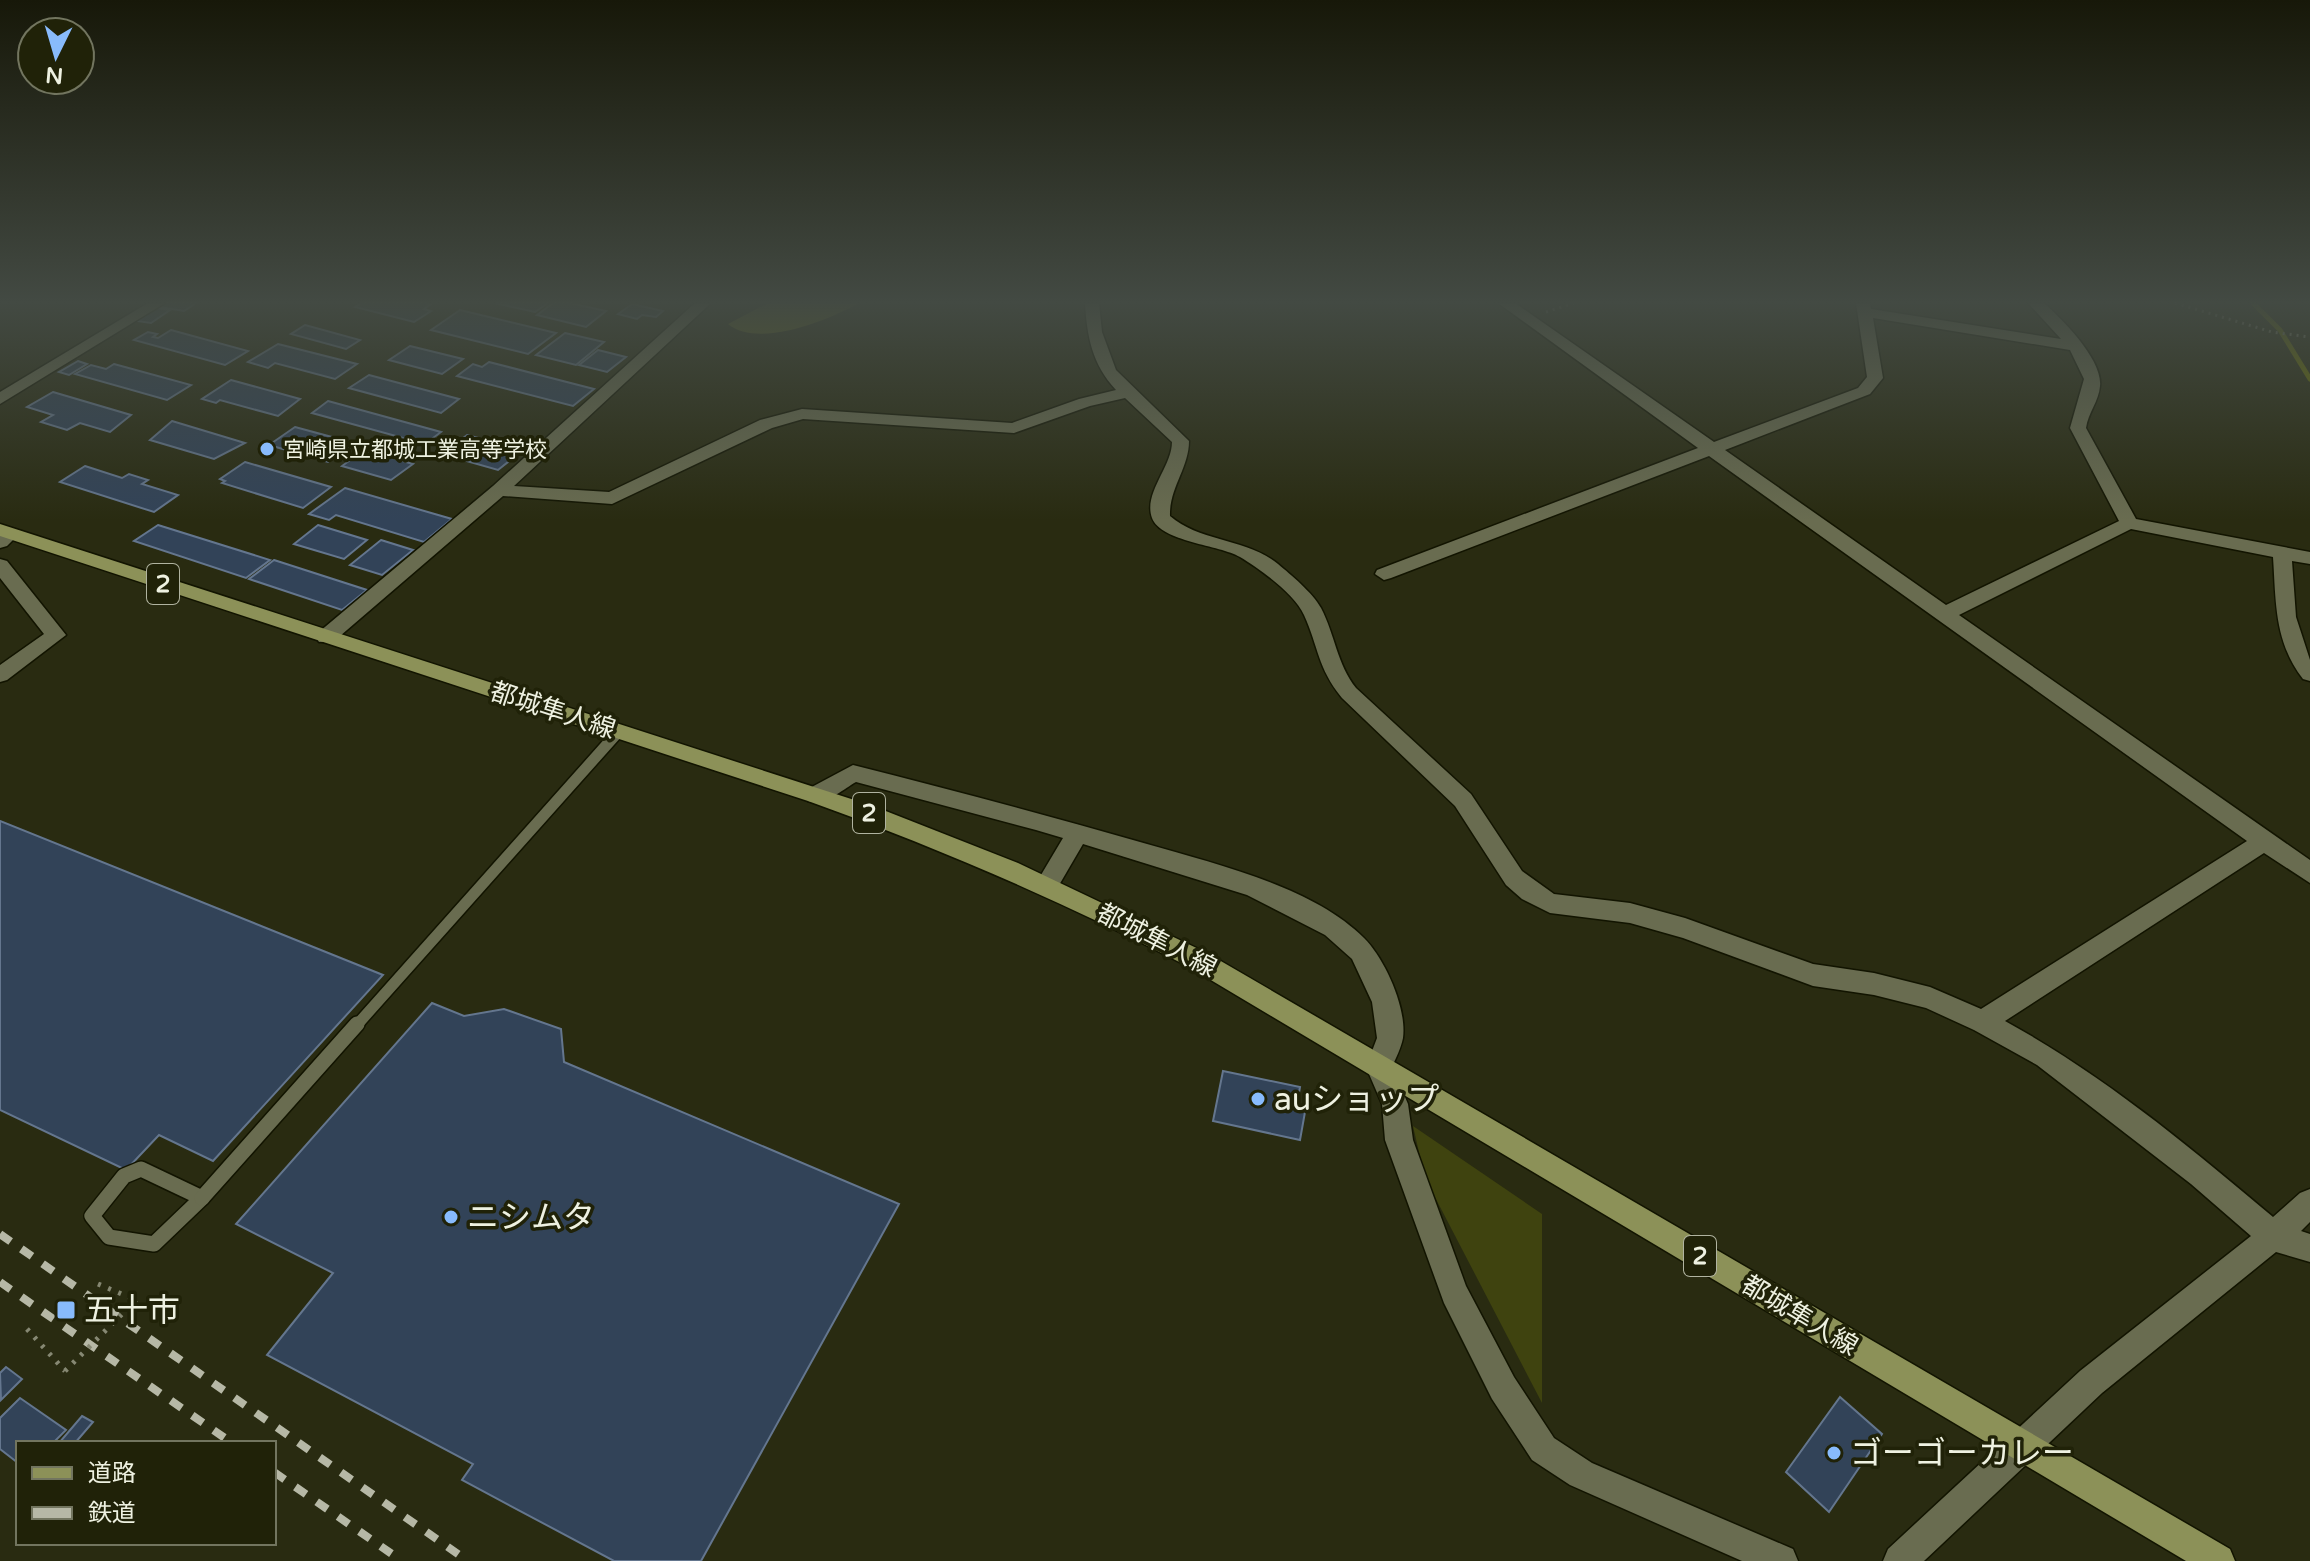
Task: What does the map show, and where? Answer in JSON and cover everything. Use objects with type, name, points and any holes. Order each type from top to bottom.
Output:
[{"type":"main road","name":"都城隼人線","points":[[3,536],[816,795],[915,829],[1047,885],[1198,960],[2218,1561]]},
{"type":"street","points":[[0,399],[38,376]]},
{"type":"street","points":[[326,637],[499,490],[624,376]]},
{"type":"street","points":[[1110,376],[1181,441],[1182,454],[1162,489],[1161,518],[1175,530],[1256,557],[1312,609],[1334,674],[1349,693],[1463,800],[1514,878],[1530,892],[1550,903],[1630,913],[1685,928],[1813,975],[1874,984],[1930,998],[1983,1022],[2046,1057],[2201,1174],[2274,1237],[2310,1248]]},
{"type":"street","points":[[1607,376],[2310,873]]},
{"type":"street","points":[[1384,574],[1864,391],[1875,376]]},
{"type":"street","points":[[2091,376],[2078,428],[2129,523]]},
{"type":"street","points":[[499,490],[612,498],[766,424],[802,414],[1014,428],[1085,402],[1125,393]]},
{"type":"street","points":[[1944,614],[2129,523],[2310,558]]},
{"type":"street","points":[[2282,552],[2290,636],[2297,662],[2310,674]]},
{"type":"street","points":[[0,565],[56,635],[0,675]]},
{"type":"street","points":[[816,795],[853,773],[1078,832],[1221,875],[1323,919],[1356,945],[1384,998],[1390,1037],[1379,1067],[1395,1104],[1399,1140],[1454,1293],[1503,1388],[1543,1449],[1581,1474],[1781,1561]]},
{"type":"street","points":[[1047,885],[1078,832]]},
{"type":"street","points":[[1983,1022],[2265,841]]},
{"type":"street","points":[[1900,1561],[2118,1359],[2274,1237],[2310,1203]]},
{"type":"lane","points":[[202,1198],[141,1169],[124,1176],[92,1216],[109,1237],[154,1244],[202,1198],[619,731]]},
{"type":"path","points":[[27,1329],[65,1371],[136,1300],[98,1284]]},
{"type":"green space","points":[[1413,1126],[1542,1214],[1542,1403],[1425,1178]]},
{"type":"building","points":[[82,376],[157,376],[191,385],[167,400]]},
{"type":"building","points":[[372,376],[459,399],[441,413],[349,388]]},
{"type":"building","points":[[457,376],[543,376],[594,389],[573,406]]},
{"type":"building","points":[[231,380],[300,399],[278,416],[220,400],[216,403],[202,399]]},
{"type":"building","points":[[53,392],[131,415],[110,432],[80,423],[67,430],[41,422],[53,415],[27,407]]},
{"type":"building","points":[[328,401],[441,432],[425,444],[312,413]]},
{"type":"building","points":[[172,421],[245,443],[214,459],[150,440]]},
{"type":"building","points":[[295,427],[354,443],[328,462],[269,445]]},
{"type":"building","points":[[467,435],[523,450],[498,470],[442,454]]},
{"type":"building","points":[[364,450],[413,464],[391,480],[342,466]]},
{"type":"building","points":[[245,462],[331,487],[303,508],[222,483],[225,481],[220,479]]},
{"type":"building","points":[[85,466],[122,478],[129,474],[148,480],[142,484],[178,495],[154,512],[60,482]]},
{"type":"building","points":[[345,488],[452,519],[424,542],[336,515],[329,520],[309,514]]},
{"type":"building","points":[[158,525],[270,560],[246,578],[134,541]]},
{"type":"building","points":[[318,525],[367,540],[344,559],[294,544]]},
{"type":"building","points":[[381,540],[413,550],[382,575],[350,565]]},
{"type":"building","points":[[274,560],[367,590],[342,610],[249,579]]},
{"type":"building","points":[[0,821],[383,975],[213,1161],[159,1135],[126,1170],[0,1110]]},
{"type":"building","points":[[432,1003],[464,1016],[504,1009],[561,1029],[564,1062],[899,1204],[701,1561],[614,1561],[462,1480],[473,1464],[267,1355],[333,1273],[236,1224]]},
{"type":"building","name":"auショップ","points":[[1223,1071],[1300,1087],[1296,1110],[1305,1112],[1300,1140],[1213,1121]]},
{"type":"building","points":[[6,1367],[22,1379],[1,1400],[0,1373]]},
{"type":"building","name":"ゴーゴーカレー","points":[[1840,1397],[1882,1434],[1829,1512],[1786,1472]]},
{"type":"building","points":[[20,1398],[66,1430],[55,1441],[16,1441],[16,1461],[0,1449],[0,1418]]},
{"type":"building","points":[[82,1416],[93,1422],[77,1441],[61,1441]]},
{"type":"railway","points":[[0,1234],[468,1561]]},
{"type":"railway","points":[[0,1282],[229,1441]]},
{"type":"railway","points":[[276,1473],[402,1561]]},
{"type":"place","name":"宮崎県立都城工業高等学校","points":[[267,449]]},
{"type":"place","name":"auショップ","points":[[1258,1099]]},
{"type":"place","name":"ニシムタ","points":[[451,1217]]},
{"type":"place","name":"五十市","points":[[66,1310]]},
{"type":"place","name":"ゴーゴーカレー","points":[[1834,1453]]}]
